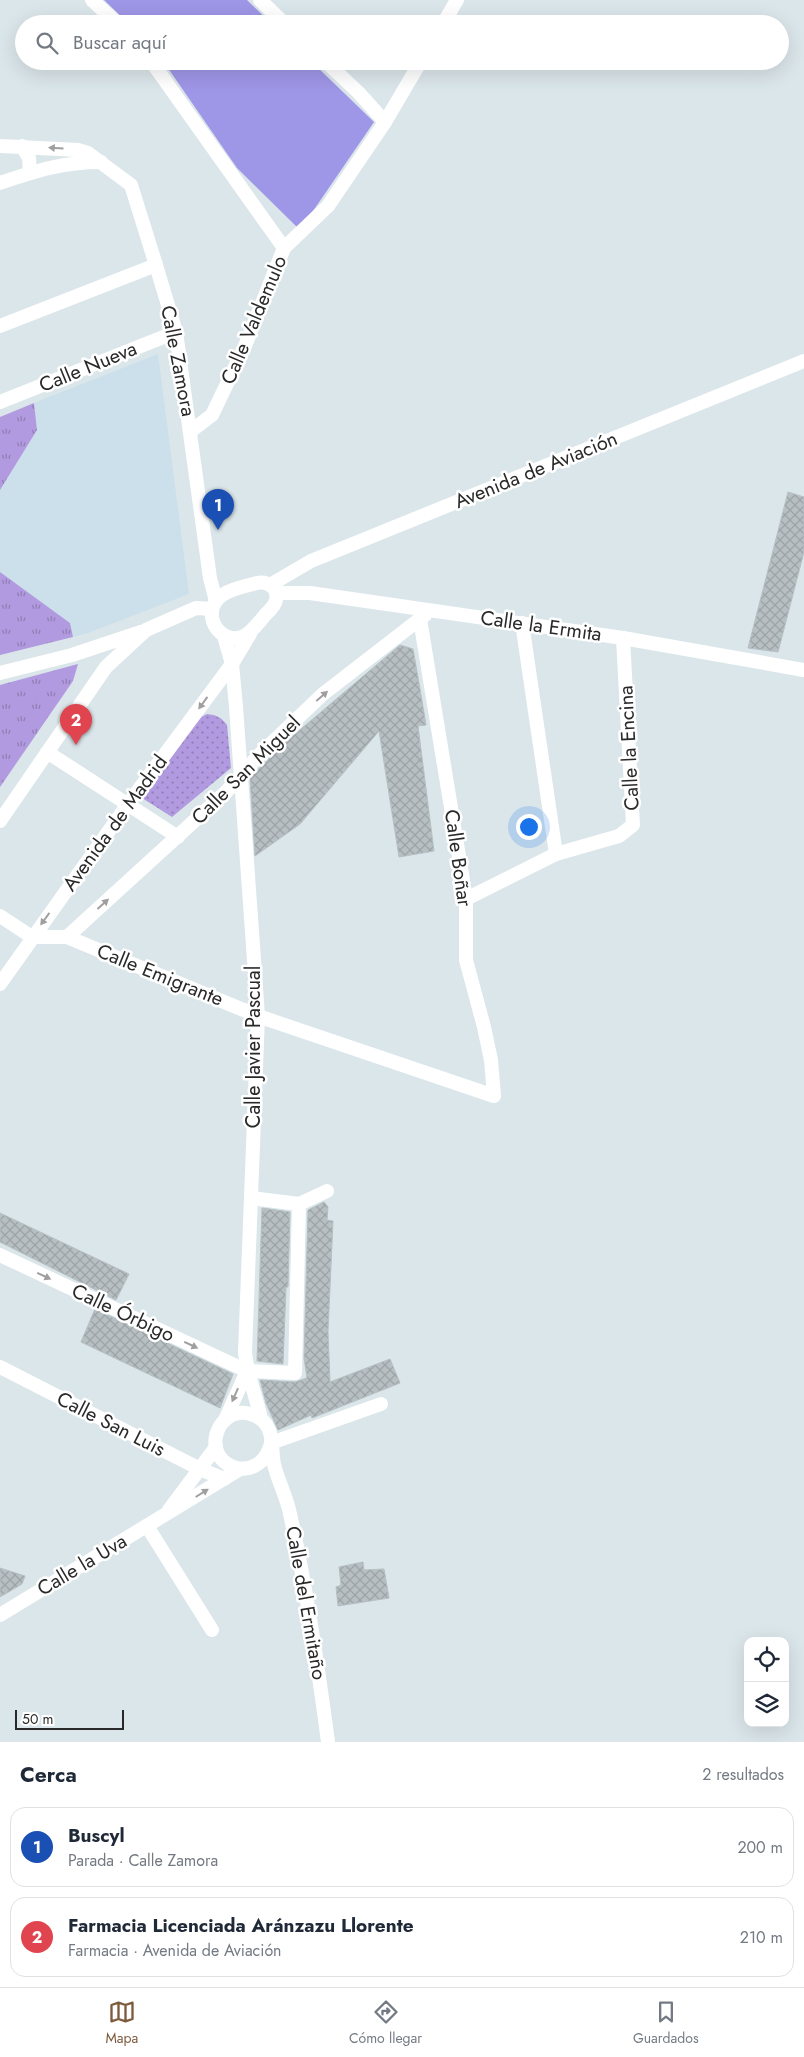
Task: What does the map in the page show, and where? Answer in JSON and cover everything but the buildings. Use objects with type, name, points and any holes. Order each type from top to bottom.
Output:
[{"type":"street","points":[[92,0],[108,15]]},
{"type":"street","points":[[260,0],[276,15]]},
{"type":"street","points":[[448,15],[457,0]]},
{"type":"street","points":[[157,70],[284,248]]},
{"type":"street","points":[[335,70],[385,122]]},
{"type":"street","name":"Calle Valdemulo","points":[[191,431],[212,415],[245,346],[284,248],[328,206],[385,122],[416,70]]},
{"type":"street","name":"Calle Zamora","points":[[0,146],[78,150],[88,153],[131,186],[176,332],[214,605]]},
{"type":"street","points":[[22,146],[29,158],[30,173]]},
{"type":"street","points":[[0,183],[46,167],[80,162],[101,162]]},
{"type":"street","points":[[0,326],[156,265]]},
{"type":"street","name":"Calle Nueva","points":[[0,402],[176,332]]},
{"type":"street","name":"Avenida de Aviación","points":[[273,589],[311,561],[804,361]]},
{"type":"street","points":[[210,578],[228,591]]},
{"type":"street","points":[[0,672],[72,655],[146,630],[196,608],[214,605],[228,591],[261,582],[273,589],[275,603],[250,634],[232,664]]},
{"type":"street","name":"Calle la Ermita","points":[[273,589],[623,638],[804,670]]},
{"type":"street","points":[[214,605],[212,620],[224,636],[238,638],[250,634]]},
{"type":"street","name":"Calle San Miguel","points":[[67,937],[226,792],[261,752],[323,694],[431,610]]},
{"type":"street","name":"Calle Boñar","points":[[420,619],[466,898],[466,960],[491,1060],[494,1096]]},
{"type":"street","points":[[522,623],[556,854]]},
{"type":"street","points":[[0,821],[106,667],[146,630]]},
{"type":"street","name":"Calle Javier Pascual","points":[[224,636],[232,664],[258,1016],[244,1352],[247,1370],[256,1392],[261,1419]]},
{"type":"street","name":"Calle la Encina","points":[[466,898],[556,854],[619,836],[633,825],[623,638]]},
{"type":"street","name":"Avenida de Madrid","points":[[0,984],[128,804],[232,664]]},
{"type":"street","points":[[47,752],[178,836]]},
{"type":"street","points":[[0,916],[32,937]]},
{"type":"street","name":"Calle Emigrante","points":[[32,937],[67,937],[258,1016],[494,1096]]},
{"type":"street","points":[[251,1198],[299,1204],[327,1191]]},
{"type":"street","points":[[247,1370],[295,1373],[299,1204]]},
{"type":"street","name":"Calle Órbigo","points":[[0,1255],[247,1370]]},
{"type":"street","name":"Calle San Luis","points":[[0,1367],[200,1469],[224,1479]]},
{"type":"street","name":"Calle Javier Pascual","points":[[225,1420],[247,1370]]},
{"type":"street","points":[[272,1443],[381,1404]]},
{"type":"street","points":[[257,1466],[264,1460],[272,1443],[269,1429],[261,1419],[252,1414],[233,1414],[219,1428],[216,1437],[216,1447],[225,1462],[240,1468],[274,1465]]},
{"type":"street","name":"Calle del Ermitaño","points":[[272,1443],[274,1465],[290,1513],[317,1656],[328,1742]]},
{"type":"street","name":"Calle la Uva","points":[[164,1516],[216,1447]]},
{"type":"street","name":"Calle la Uva","points":[[0,1615],[240,1468]]},
{"type":"street","points":[[147,1526],[212,1630]]},
{"type":"shaded area","points":[[104,0],[247,0],[263,15],[120,15]]},
{"type":"shaded area","points":[[169,70],[320,70],[374,122],[300,230],[237,168]]},
{"type":"shaded area","points":[[158,354],[189,594],[73,637],[70,623],[0,572],[0,490],[37,430],[34,403]]},
{"type":"green space","points":[[34,403],[37,430],[0,490],[0,417]]},
{"type":"green space","points":[[0,572],[70,623],[73,637],[0,655]]},
{"type":"green space","points":[[78,664],[73,681],[0,787],[0,685]]},
{"type":"green space","points":[[207,714],[218,717],[227,725],[231,768],[172,817],[142,798],[199,718]]},
{"type":"place","name":"Buscyl","points":[[218,530]]},
{"type":"place","name":"Farmacia Licenciada Aránzazu Llorente","points":[[76,745]]}]
